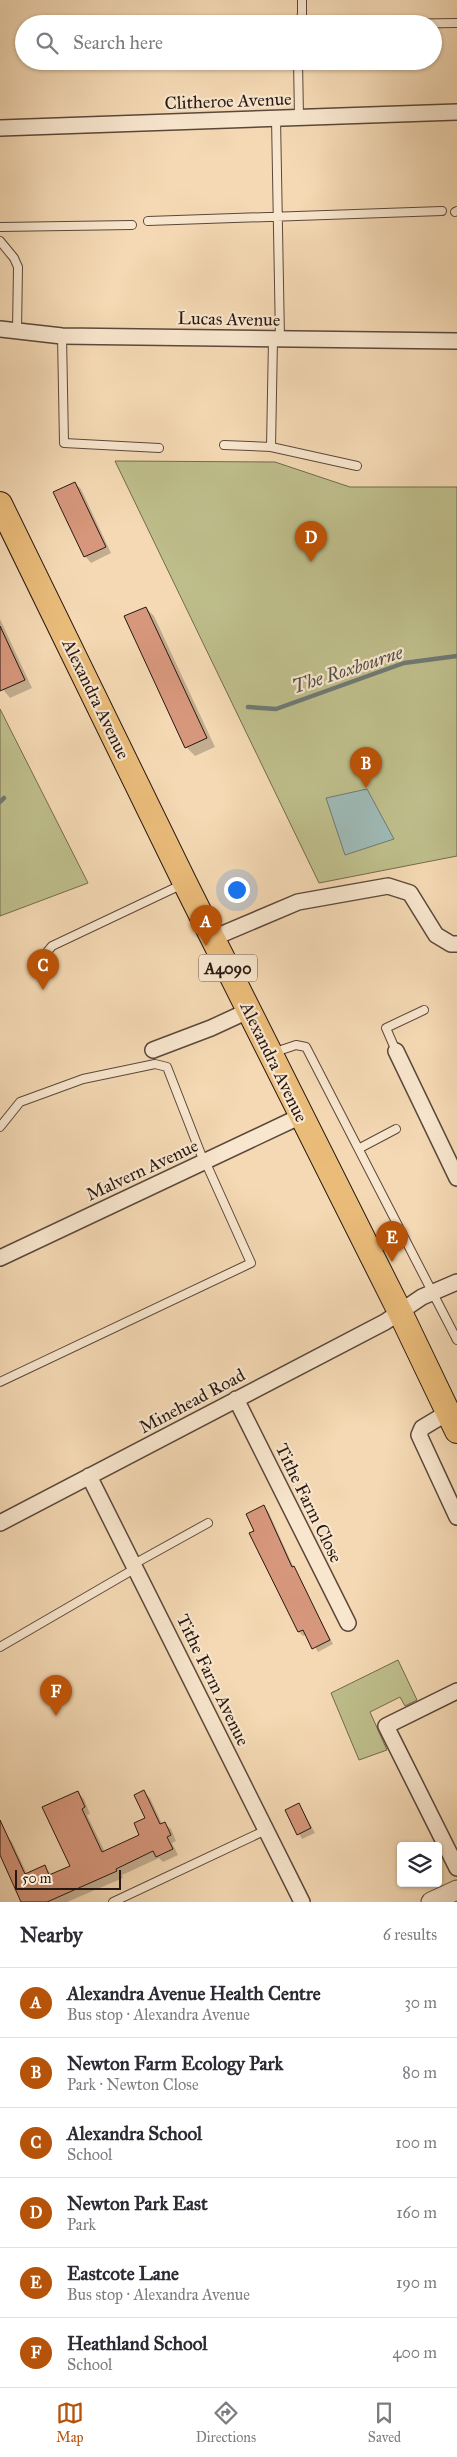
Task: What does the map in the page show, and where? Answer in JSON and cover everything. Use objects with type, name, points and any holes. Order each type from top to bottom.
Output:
[{"type":"main road","name":"Alexandra Avenue","points":[[0,504],[185,883],[250,1010],[300,1116],[400,1312],[452,1422]]},
{"type":"street","name":"Clitheroe Avenue","points":[[0,128],[457,112]]},
{"type":"street","name":"Lucas Avenue","points":[[0,329],[62,336],[457,341]]},
{"type":"street","points":[[213,938],[298,902],[388,886],[410,894],[436,935],[451,944],[457,944]]},
{"type":"street","points":[[153,1050],[211,1028],[250,1010]]},
{"type":"street","points":[[396,1051],[457,1178]]},
{"type":"street","name":"Malvern Avenue","points":[[0,1258],[300,1116]]},
{"type":"street","name":"Minehead Road","points":[[0,1523],[400,1312],[422,1297],[457,1282]]},
{"type":"street","name":"Tithe Farm Close","points":[[236,1399],[348,1623]]},
{"type":"street","points":[[452,1422],[422,1428],[419,1435],[457,1517]]},
{"type":"street","name":"Tithe Farm Avenue","points":[[89,1476],[302,1902]]},
{"type":"street","points":[[457,1691],[386,1726],[457,1868]]},
{"type":"street","points":[[431,1902],[457,1890]]},
{"type":"lane","points":[[302,0],[302,15]]},
{"type":"lane","points":[[442,23],[457,23]]},
{"type":"lane","points":[[298,70],[299,117]]},
{"type":"lane","points":[[271,447],[276,339],[278,217],[276,118]]},
{"type":"lane","points":[[148,222],[442,211]]},
{"type":"lane","points":[[0,227],[132,224]]},
{"type":"lane","points":[[0,241],[14,258],[18,267],[17,330]]},
{"type":"lane","points":[[62,336],[64,443],[159,448]]},
{"type":"lane","points":[[224,445],[271,447],[357,466]]},
{"type":"lane","points":[[44,967],[43,957],[52,946],[185,883]]},
{"type":"lane","points":[[396,1051],[386,1028],[424,1010]]},
{"type":"lane","points":[[270,1054],[296,1045],[306,1047],[360,1148],[457,1340]]},
{"type":"lane","points":[[0,1128],[20,1102],[83,1079],[155,1064],[167,1067],[204,1162],[251,1263],[0,1382]]},
{"type":"lane","points":[[360,1148],[396,1129]]},
{"type":"lane","points":[[0,1646],[208,1523]]},
{"type":"lane","points":[[113,1902],[266,1830]]},
{"type":"green space","points":[[115,461],[275,462],[350,487],[457,487],[457,856],[319,883]]},
{"type":"green space","points":[[0,709],[88,883],[0,916]]},
{"type":"green space","points":[[398,1660],[417,1700],[405,1706],[400,1697],[370,1712],[387,1750],[359,1760],[331,1693]]},
{"type":"water","points":[[367,789],[394,839],[345,855],[326,798]]},
{"type":"building","points":[[75,482],[106,547],[84,557],[53,492]]},
{"type":"building","points":[[146,607],[207,738],[185,748],[124,616]]},
{"type":"building","points":[[0,626],[25,680],[0,691]]},
{"type":"building","points":[[264,1505],[292,1567],[294,1566],[330,1640],[312,1649],[303,1630],[298,1632],[249,1533],[254,1531],[246,1514]]},
{"type":"building","points":[[144,1790],[160,1824],[165,1822],[171,1835],[167,1837],[173,1849],[156,1857],[153,1851],[116,1869],[117,1871],[47,1902],[21,1902],[0,1855],[0,1820],[25,1874],[45,1865],[49,1875],[70,1866],[42,1807],[78,1791],[85,1807],[82,1809],[102,1852],[139,1835],[134,1823],[145,1818],[134,1795]]},
{"type":"building","points":[[299,1803],[311,1828],[297,1835],[285,1810]]},
{"type":"waterway","name":"The Roxbourne","points":[[248,707],[276,709],[404,663],[457,656]]},
{"type":"waterway","name":"The Roxbourne","points":[[0,802],[4,798]]},
{"type":"place","name":"Newton Park East","points":[[311,562]]},
{"type":"place","name":"Newton Farm Ecology Park","points":[[366,788]]},
{"type":"place","name":"Alexandra Avenue Health Centre","points":[[206,946]]},
{"type":"place","name":"Alexandra School","points":[[43,990]]},
{"type":"place","name":"Eastcote Lane","points":[[392,1262]]},
{"type":"place","name":"Heathland School","points":[[56,1716]]}]
